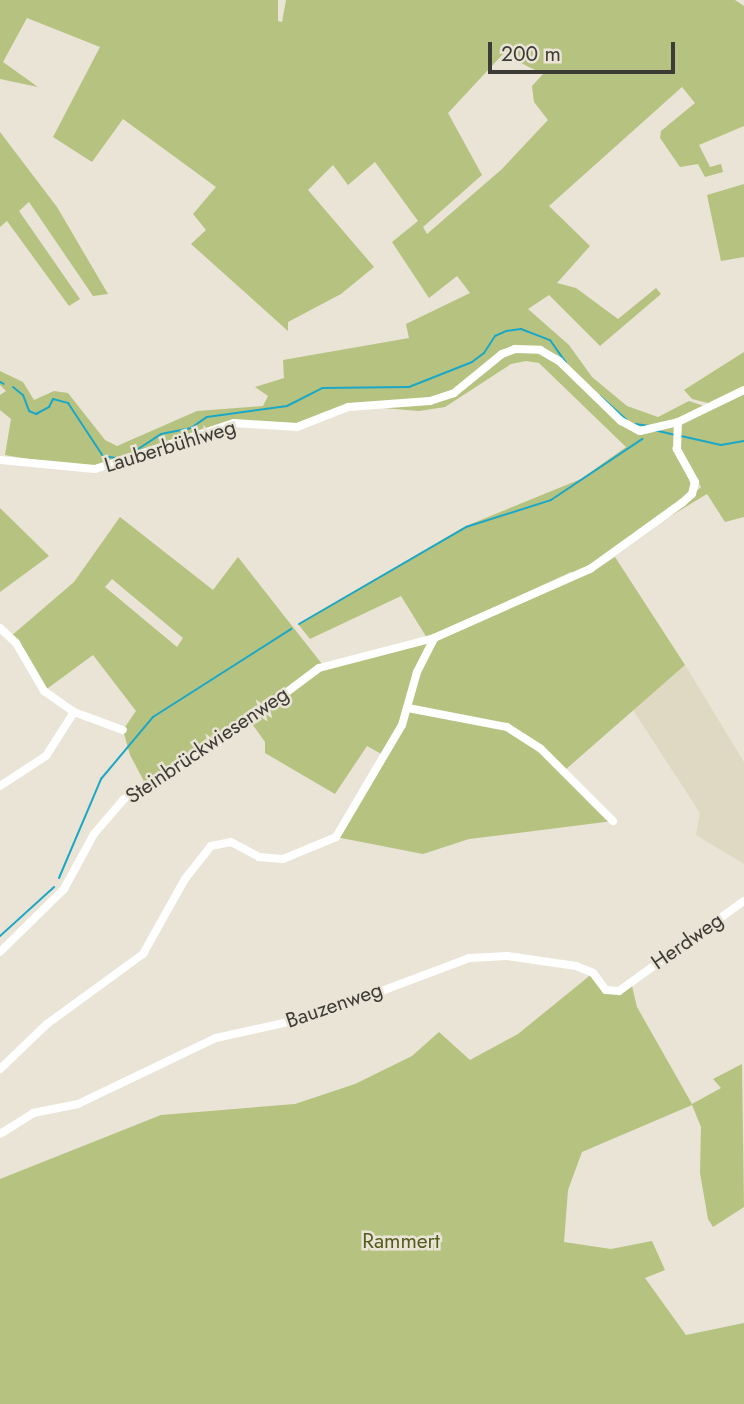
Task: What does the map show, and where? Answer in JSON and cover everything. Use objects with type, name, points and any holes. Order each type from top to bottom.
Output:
[{"type":"street","name":"Lauberbühlweg","points":[[0,460],[95,469],[234,423],[297,427],[348,407],[430,401],[454,393],[502,354],[515,349],[540,349],[559,361],[621,421],[645,431],[660,426],[678,426],[744,390]]},
{"type":"street","name":"Steinbrückwiesenweg","points":[[0,952],[64,889],[94,834],[123,800],[223,740],[319,668],[434,638],[590,569],[682,503],[692,494],[695,482],[676,443],[678,426]]},
{"type":"street","points":[[0,628],[16,643],[44,691],[74,712],[123,730]]},
{"type":"street","points":[[0,1069],[47,1024],[143,954],[185,879],[211,846],[231,842],[258,857],[283,859],[336,837],[386,757],[408,708],[417,672],[434,638]]},
{"type":"street","points":[[408,708],[508,727],[541,749],[613,821]]},
{"type":"street","points":[[0,786],[46,756],[74,712]]},
{"type":"street","name":"Herdweg","points":[[631,982],[744,901]]},
{"type":"street","name":"Bauzenweg","points":[[0,1134],[33,1113],[78,1104],[121,1080],[216,1038],[314,1016],[469,958],[507,956],[576,966],[593,973],[612,993],[631,982]]},
{"type":"shaded area","points":[[685,665],[744,762],[744,864],[696,835],[700,813],[633,710]]},
{"type":"green space","points":[[0,0],[278,0],[278,21],[282,22],[286,0],[735,0],[744,6],[744,126],[699,145],[710,167],[721,164],[723,172],[705,177],[698,164],[680,167],[660,138],[661,131],[695,103],[682,87],[549,206],[590,246],[557,283],[576,288],[618,319],[656,288],[661,294],[600,346],[549,295],[528,309],[569,345],[592,377],[627,406],[658,417],[689,401],[704,406],[674,427],[692,490],[681,502],[575,575],[571,572],[427,638],[401,596],[310,639],[298,624],[466,526],[581,479],[626,447],[539,363],[526,361],[511,364],[445,407],[419,411],[348,405],[297,426],[251,421],[96,466],[71,467],[5,455],[11,419],[0,410],[0,395],[6,391],[0,385],[0,371],[23,382],[34,400],[54,391],[68,393],[105,440],[117,446],[197,411],[263,406],[268,396],[255,387],[284,378],[283,360],[409,338],[406,324],[470,293],[457,276],[429,298],[392,242],[418,221],[375,162],[348,185],[333,165],[308,190],[374,267],[341,294],[288,322],[288,331],[191,244],[206,230],[193,214],[216,187],[123,119],[92,162],[53,137],[100,47],[27,18],[3,62],[38,87],[0,79]],"holes":[[[503,54],[543,74],[532,86],[534,102],[548,120],[502,169],[427,234],[423,227],[482,175],[448,113]]]},
{"type":"green space","points":[[0,132],[57,207],[108,294],[93,296],[29,202],[19,211],[80,299],[69,306],[7,221],[0,227]]},
{"type":"green space","points":[[744,184],[744,257],[721,261],[707,195]]},
{"type":"green space","points":[[744,352],[744,388],[712,404],[692,399],[684,390]]},
{"type":"green space","points":[[744,393],[744,517],[725,522],[707,494],[669,517],[701,487],[679,448],[681,425]]},
{"type":"green space","points":[[0,508],[49,556],[0,592]]},
{"type":"green space","points":[[120,517],[213,590],[238,557],[322,664],[445,636],[592,572],[615,557],[685,665],[565,770],[613,821],[469,839],[423,854],[336,837],[385,756],[367,746],[335,794],[265,753],[265,742],[250,721],[147,787],[130,755],[123,730],[136,711],[93,655],[44,691],[10,637],[74,582]],"holes":[[[112,579],[183,638],[177,647],[105,587]]]},
{"type":"green space","name":"Rammert","points":[[593,973],[612,993],[631,982],[637,1007],[692,1104],[721,1088],[713,1079],[742,1064],[744,1207],[713,1227],[708,1219],[700,1173],[701,1127],[692,1105],[582,1152],[568,1190],[564,1242],[611,1249],[652,1241],[665,1270],[645,1278],[686,1335],[744,1323],[744,1404],[0,1404],[0,1179],[161,1115],[295,1104],[355,1084],[412,1056],[439,1032],[470,1060],[518,1034]]},
{"type":"waterway","points":[[132,453],[161,434],[191,428],[207,417],[287,406],[322,388],[409,387],[472,362],[484,353],[495,336],[506,331],[521,329],[550,340],[566,363]]},
{"type":"waterway","points":[[0,382],[4,384]]},
{"type":"waterway","points":[[13,387],[23,395],[29,411],[36,414],[49,407],[53,399],[68,403],[103,456],[116,458]]},
{"type":"waterway","points":[[600,396],[627,420]]},
{"type":"waterway","points":[[635,424],[650,426]]},
{"type":"waterway","points":[[654,430],[675,435]]},
{"type":"waterway","points":[[681,436],[721,445],[744,441]]},
{"type":"waterway","points":[[299,624],[466,527],[551,500],[642,439]]},
{"type":"waterway","points":[[59,878],[101,779],[153,717],[291,629]]},
{"type":"waterway","points":[[0,936],[54,887]]}]
